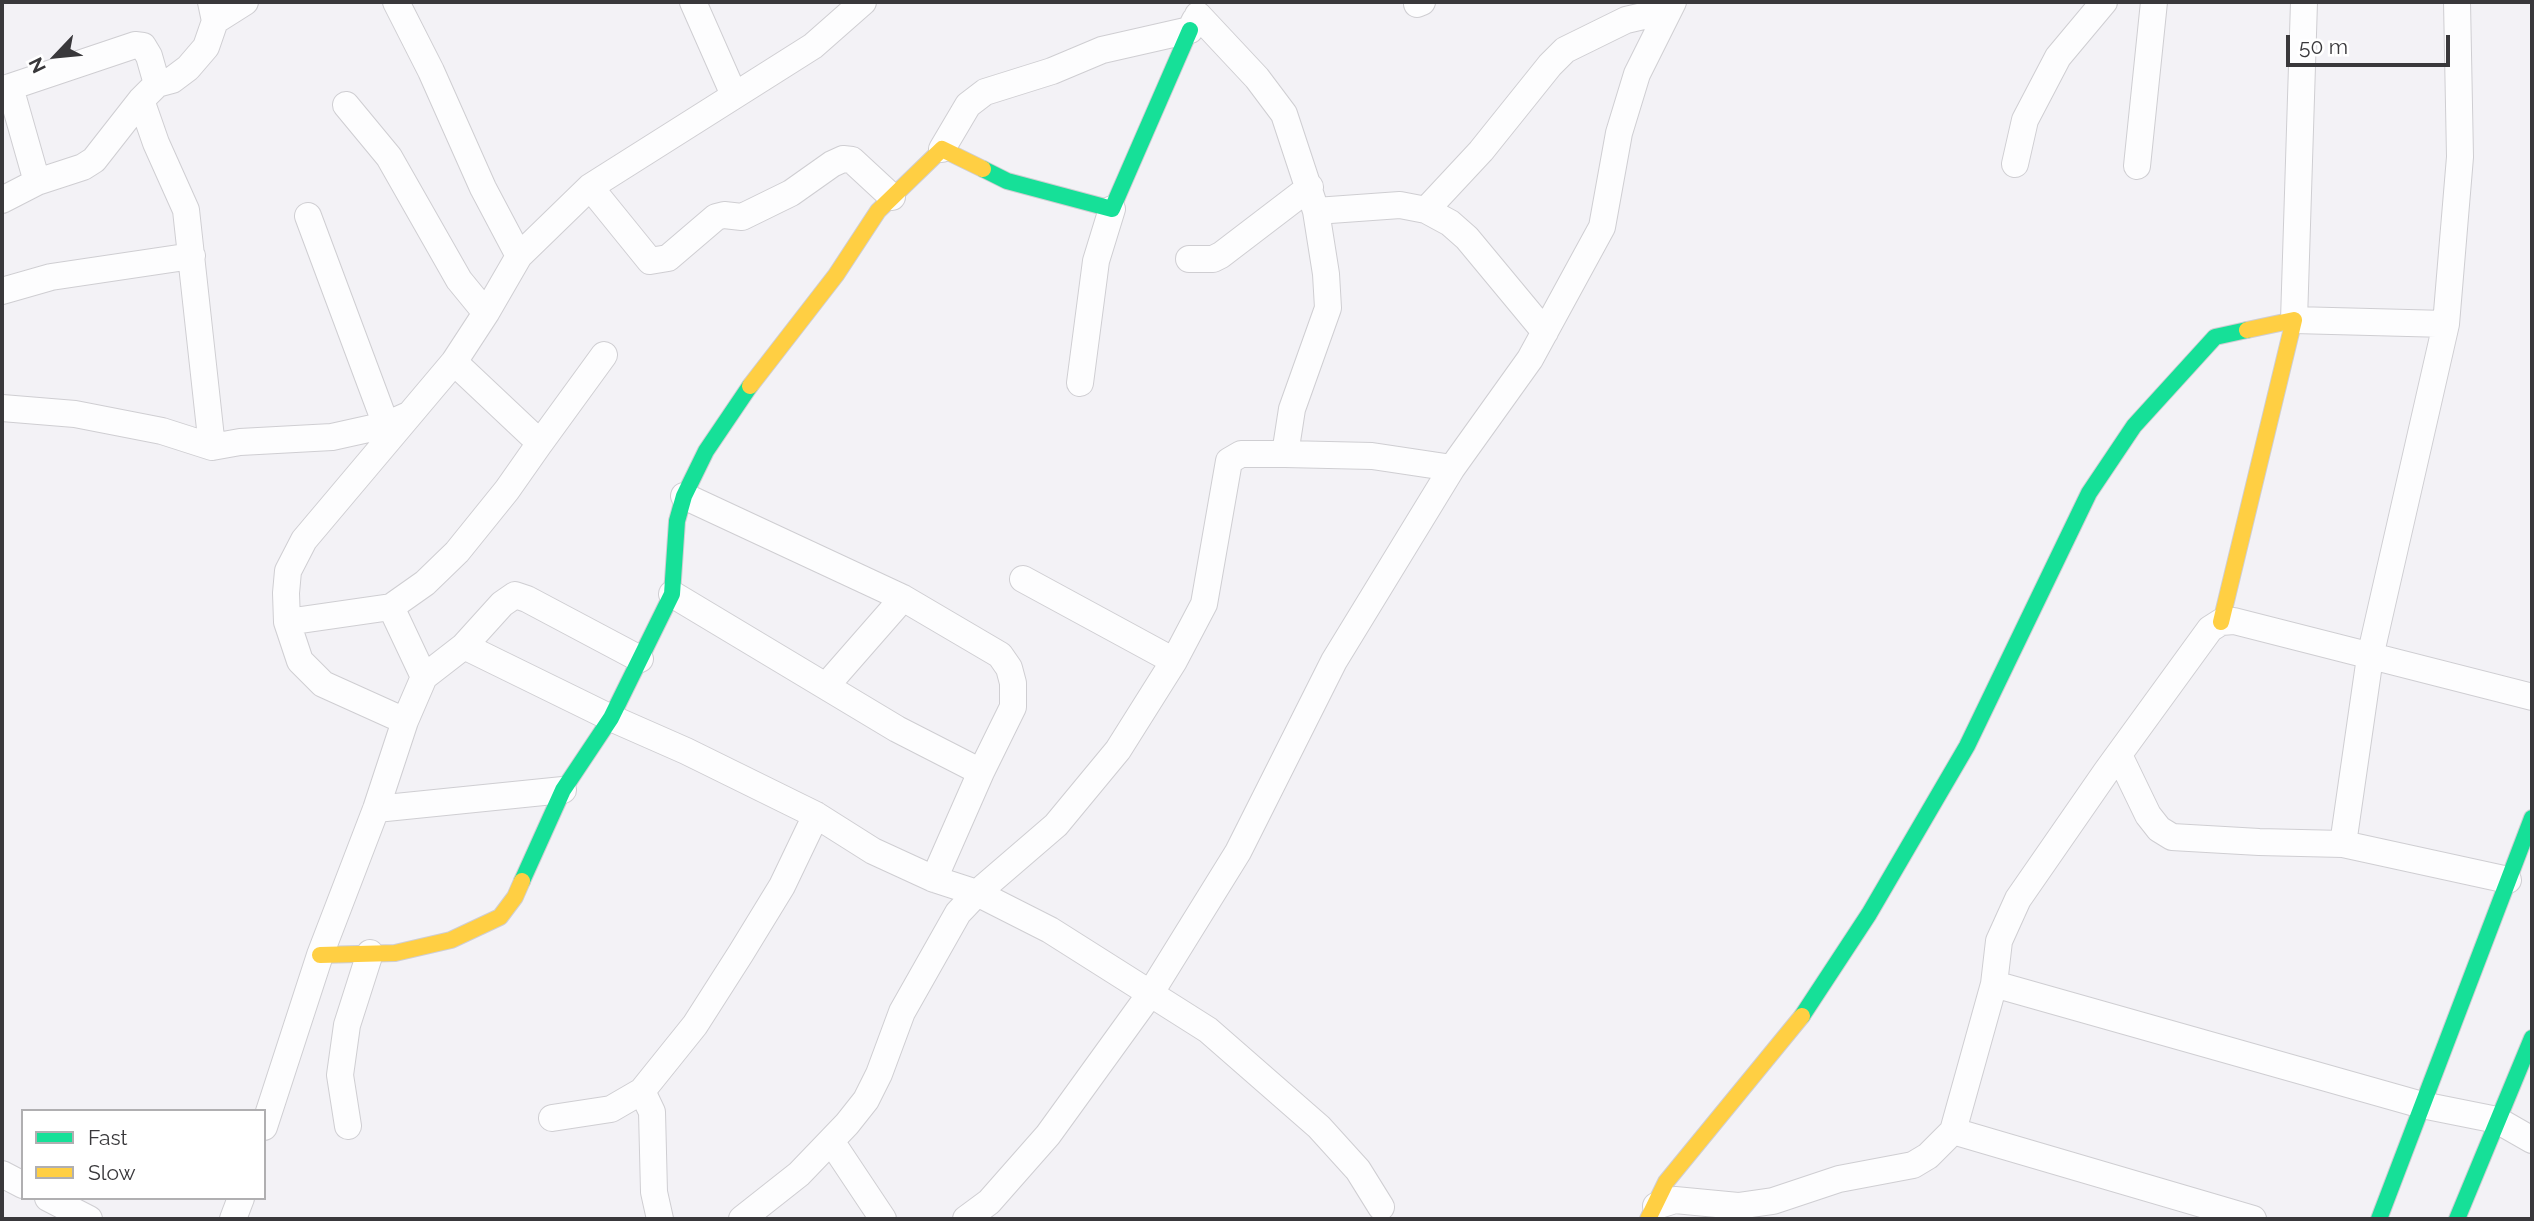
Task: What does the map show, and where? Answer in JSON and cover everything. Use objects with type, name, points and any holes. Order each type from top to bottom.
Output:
[{"type":"street","points":[[2,200],[37,182],[83,167],[94,160],[149,92],[188,68],[206,47],[213,11],[246,2]]},
{"type":"street","points":[[396,2],[431,71],[483,188],[519,256]]},
{"type":"street","points":[[693,2],[734,95]]},
{"type":"street","points":[[405,722],[323,684],[300,661],[287,622],[288,571],[304,541],[396,421],[454,362],[519,256],[590,187],[813,46],[863,2]]},
{"type":"street","points":[[2015,164],[2025,120],[2058,57],[2104,2]]},
{"type":"street","points":[[2137,166],[2154,2]]},
{"type":"street","points":[[2221,622],[2294,320],[2304,2]]},
{"type":"street","points":[[2343,844],[2370,657],[2446,324],[2460,157],[2457,2]]},
{"type":"street","points":[[1426,210],[1565,50],[1626,20],[1671,6]]},
{"type":"street","points":[[965,1219],[989,1202],[1048,1135],[1150,994],[1237,852],[1334,661],[1452,468],[1530,359],[1602,227],[1619,133],[1637,74],[1671,6]]},
{"type":"street","points":[[320,955],[395,953],[451,940],[500,917],[515,897],[563,790],[611,718],[672,594],[677,520],[684,496],[706,451],[742,396],[836,275],[878,211],[942,149],[968,105],[985,92],[1052,71],[1197,16]]},
{"type":"street","points":[[1197,16],[1257,78],[1284,114],[1313,199],[1326,274],[1328,308],[1292,409],[1285,454]]},
{"type":"street","points":[[1080,383],[1096,261],[1112,209],[1197,16]]},
{"type":"street","points":[[37,182],[6,89],[135,45],[143,46],[149,55],[149,92],[156,144],[186,210],[212,447]]},
{"type":"street","points":[[346,104],[389,158],[459,280],[486,313]]},
{"type":"street","points":[[942,149],[1007,181],[1112,209]]},
{"type":"street","points":[[590,187],[650,261],[668,258],[716,217],[742,217],[791,193],[843,159],[852,160],[892,197]]},
{"type":"street","points":[[1189,259],[1213,260],[1313,199],[1400,205],[1426,210],[1450,223],[1467,238],[1545,332]]},
{"type":"street","points":[[308,216],[396,421]]},
{"type":"street","points":[[2,290],[51,278],[192,256]]},
{"type":"street","points":[[1652,1213],[1666,1182],[1798,1022],[1869,914],[1967,746],[2089,494],[2134,426],[2215,337],[2294,320],[2446,324]]},
{"type":"street","points":[[287,622],[391,607],[425,583],[457,552],[507,490],[604,355]]},
{"type":"street","points":[[454,362],[540,443]]},
{"type":"street","points":[[2,408],[75,414],[162,431],[212,447],[240,442],[332,436],[396,421]]},
{"type":"street","points":[[742,1219],[799,1174],[866,1100],[879,1074],[902,1012],[958,913],[977,893],[1056,825],[1118,750],[1174,661],[1204,604],[1229,460],[1241,454],[1372,456],[1452,468]]},
{"type":"street","points":[[684,496],[903,598],[1000,655],[1009,668],[1013,683],[1013,707],[934,879]]},
{"type":"street","points":[[1023,579],[1174,661]]},
{"type":"street","points":[[672,594],[897,729],[981,772]]},
{"type":"street","points":[[266,1121],[320,955],[424,677],[464,646],[502,604],[515,595],[640,659]]},
{"type":"street","points":[[825,686],[903,598]]},
{"type":"street","points":[[391,607],[424,677]]},
{"type":"street","points":[[1652,1213],[1675,1200],[1738,1206],[1773,1201],[1839,1179],[1913,1165],[1928,1156],[1953,1131],[1994,984],[1999,941],[2018,899],[2210,629],[2221,622],[2234,621],[2532,697]]},
{"type":"street","points":[[464,646],[816,815],[873,851],[934,879],[977,893],[1050,930],[1208,1030],[1319,1127],[1358,1170],[1381,1207]]},
{"type":"street","points":[[2119,755],[2148,815],[2159,829],[2172,837],[2343,844],[2508,880]]},
{"type":"street","points":[[376,809],[563,790]]},
{"type":"street","points":[[552,1118],[611,1109],[642,1091],[695,1025],[741,953],[782,886],[816,815]]},
{"type":"street","points":[[2379,1219],[2532,818]]},
{"type":"street","points":[[348,1126],[340,1075],[347,1026],[370,953]]},
{"type":"street","points":[[1994,984],[2421,1105],[2497,1120],[2532,1140]]},
{"type":"street","points":[[2457,1219],[2532,1038]]},
{"type":"street","points":[[642,1091],[652,1112],[654,1192],[660,1219]]},
{"type":"street","points":[[1953,1131],[2253,1219]]},
{"type":"street","points":[[831,1141],[883,1219]]},
{"type":"street","points":[[2,1174],[21,1184]]},
{"type":"street","points":[[52,1200],[89,1219]]},
{"type":"street","points":[[233,1219],[240,1200]]},
{"type":"traffic: fast","points":[[983,169],[1007,181],[1112,209],[1190,30]]},
{"type":"traffic: fast","points":[[1802,1016],[1869,914],[1967,746],[2089,493],[2134,426],[2215,337],[2247,330]]},
{"type":"traffic: fast","points":[[522,881],[563,790],[611,718],[672,594],[677,521],[684,496],[706,451],[750,386]]},
{"type":"traffic: fast","points":[[2379,1219],[2532,818]]},
{"type":"traffic: fast","points":[[2457,1219],[2532,1038]]},
{"type":"traffic: slow","points":[[750,386],[836,275],[878,211],[942,149],[983,169]]},
{"type":"traffic: slow","points":[[2221,622],[2294,320],[2247,330]]},
{"type":"traffic: slow","points":[[320,955],[395,953],[451,940],[500,917],[515,897],[522,881]]},
{"type":"traffic: slow","points":[[1648,1219],[1666,1182],[1802,1016]]}]
